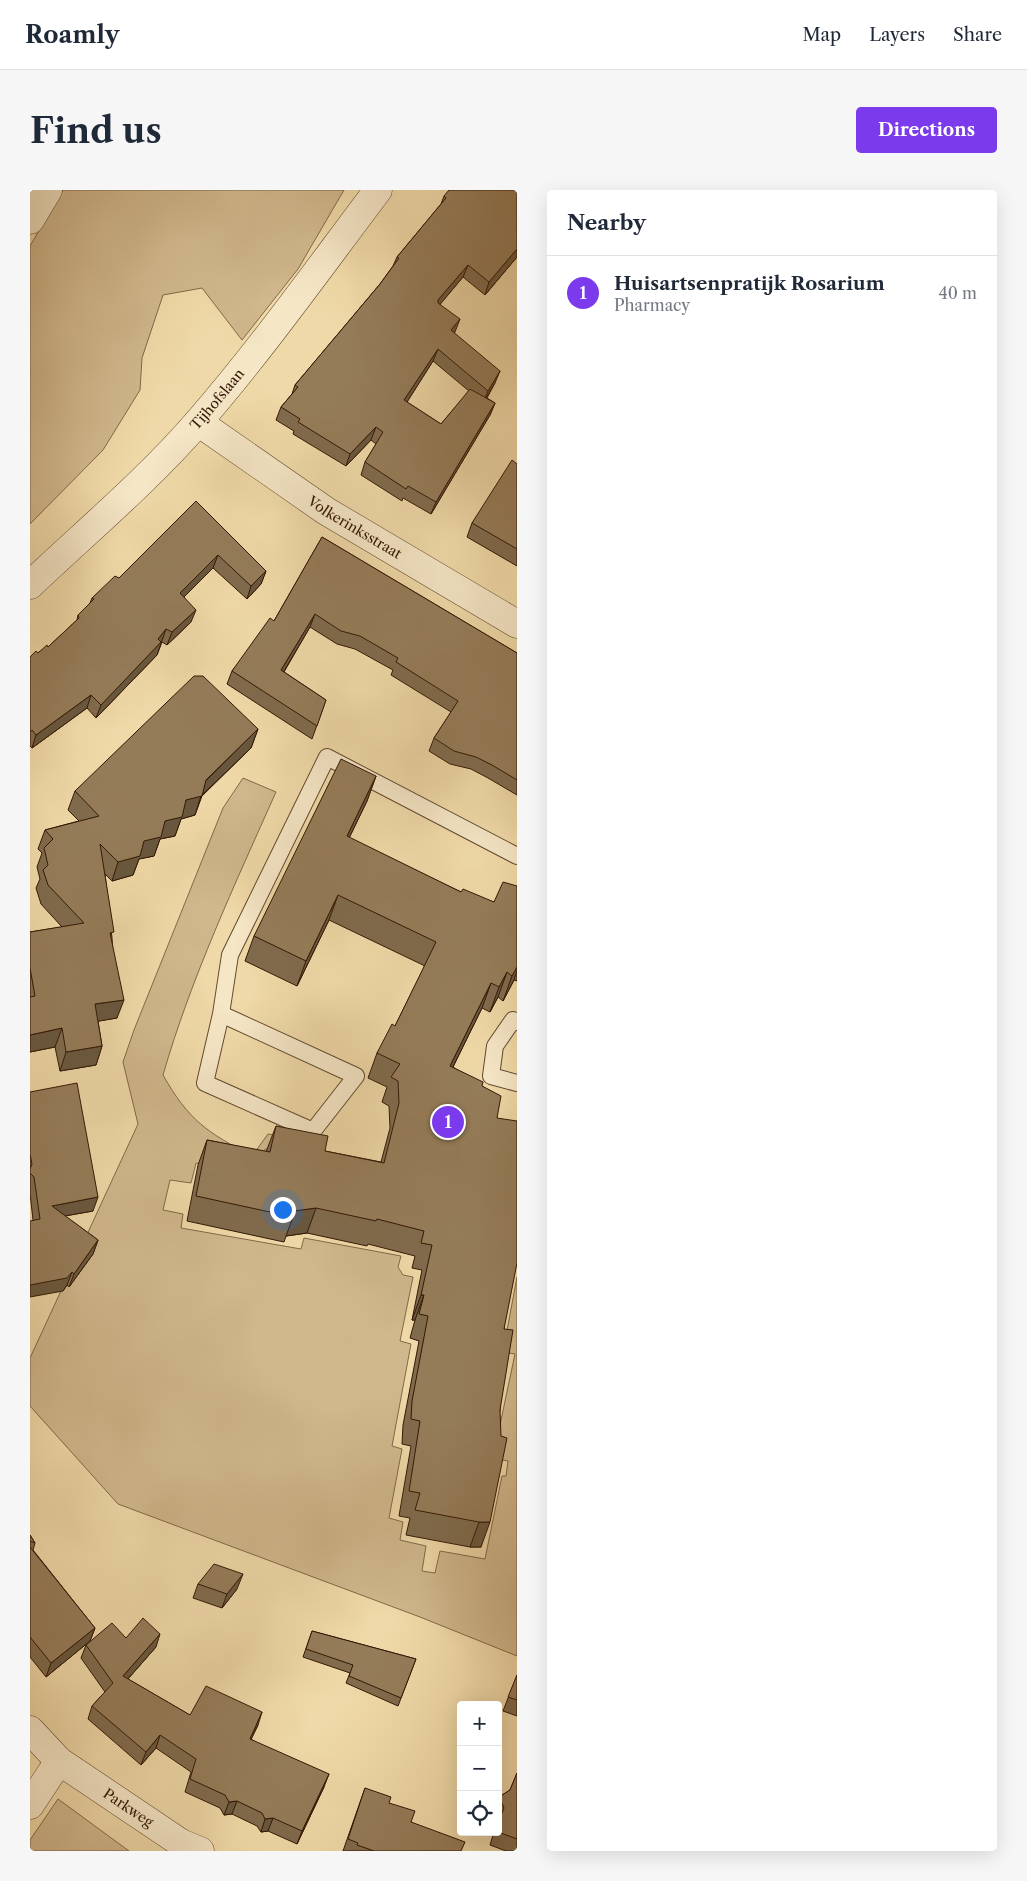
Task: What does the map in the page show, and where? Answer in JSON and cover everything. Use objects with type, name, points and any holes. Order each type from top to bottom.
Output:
[{"type":"street","points":[[30,220],[48,190]]},
{"type":"street","name":"Tijhofslaan","points":[[30,585],[137,484],[198,422],[283,319],[378,190]]},
{"type":"street","name":"Volkerinksstraat","points":[[198,422],[326,511],[517,624]]},
{"type":"street","name":"Parkweg","points":[[30,1730],[59,1761],[186,1848]]},
{"type":"street","points":[[30,1805],[59,1761]]},
{"type":"lane","points":[[221,1014],[356,1076],[313,1131],[205,1083],[221,1014],[230,955],[327,757],[517,856]]},
{"type":"lane","points":[[517,1022],[513,1020],[495,1046],[492,1076],[517,1083]]},
{"type":"shaded area","points":[[63,190],[344,190],[298,269],[242,340],[202,288],[163,295],[142,358],[140,390],[103,450],[30,524],[30,246]]},
{"type":"shaded area","points":[[243,778],[276,792],[200,967],[163,1075],[172,1091],[200,1124],[223,1140],[252,1156],[268,1134],[325,1144],[298,1155],[265,1149],[259,1175],[196,1163],[191,1183],[170,1180],[163,1210],[183,1214],[181,1228],[301,1249],[304,1238],[401,1256],[398,1267],[403,1275],[413,1277],[400,1341],[411,1344],[392,1446],[402,1449],[389,1518],[403,1522],[400,1540],[426,1546],[422,1571],[435,1573],[440,1551],[485,1559],[502,1476],[506,1476],[508,1461],[493,1458],[515,1354],[503,1352],[517,1277],[517,1656],[420,1617],[118,1504],[30,1406],[30,1358],[138,1124],[123,1062],[223,808]]},
{"type":"shaded area","points":[[58,1799],[129,1851],[30,1851],[30,1840]]},
{"type":"building","points":[[449,190],[517,190],[517,249],[489,282],[468,265],[438,300],[438,303],[460,319],[451,330],[500,371],[488,391],[438,349],[404,400],[441,424],[470,389],[495,403],[436,502],[408,486],[406,489],[365,462],[383,432],[376,427],[350,454],[298,422],[300,419],[281,407],[298,387],[295,385],[380,284],[399,258],[397,257],[446,198],[444,196]]},
{"type":"building","points":[[512,460],[517,464],[517,549],[472,523]]},
{"type":"building","points":[[196,501],[266,571],[251,586],[218,555],[180,593],[196,610],[172,632],[166,629],[158,639],[161,642],[101,705],[91,695],[36,735],[32,730],[30,732],[30,657],[36,651],[38,653],[47,645],[48,647],[79,618],[78,615],[94,599],[92,598],[115,576],[119,578]]},
{"type":"building","points":[[322,537],[517,653],[517,780],[476,757],[454,751],[434,738],[458,701],[396,662],[398,658],[360,636],[341,631],[315,614],[281,670],[326,700],[317,726],[232,671],[270,618],[274,621]]},
{"type":"building","points":[[194,676],[203,676],[258,729],[206,780],[202,796],[186,800],[182,817],[165,821],[161,837],[144,841],[140,856],[118,862],[100,844],[114,932],[110,933],[124,1000],[95,1004],[102,1046],[66,1052],[62,1028],[30,1035],[30,997],[35,996],[30,968],[30,932],[84,923],[48,885],[43,870],[48,865],[44,848],[53,839],[45,830],[99,816],[75,791]]},
{"type":"building","points":[[341,759],[376,776],[347,836],[461,892],[463,889],[494,902],[503,882],[517,886],[517,967],[512,976],[507,972],[499,987],[491,983],[450,1066],[483,1082],[482,1086],[501,1096],[497,1118],[517,1121],[517,1263],[504,1329],[513,1330],[500,1410],[501,1436],[507,1438],[490,1522],[479,1522],[415,1510],[420,1493],[409,1491],[420,1421],[411,1419],[412,1401],[428,1316],[419,1314],[424,1295],[421,1295],[432,1245],[421,1243],[424,1231],[377,1219],[376,1221],[316,1208],[294,1211],[293,1217],[196,1196],[207,1140],[270,1152],[276,1126],[328,1136],[325,1151],[384,1163],[399,1103],[398,1081],[391,1077],[400,1064],[377,1053],[392,1024],[395,1026],[436,942],[338,895],[306,961],[254,936]]},
{"type":"building","points":[[77,1083],[98,1197],[52,1206],[98,1240],[74,1274],[72,1272],[67,1278],[30,1285],[30,1221],[40,1219],[34,1177],[30,1173],[32,1164],[30,1154],[30,1092]]},
{"type":"building","points":[[30,1547],[95,1628],[51,1663],[30,1637]]},
{"type":"building","points":[[214,1564],[243,1574],[227,1594],[198,1584]]},
{"type":"building","points":[[143,1618],[160,1634],[123,1676],[190,1715],[206,1686],[262,1712],[250,1739],[329,1774],[302,1831],[273,1818],[265,1819],[262,1813],[237,1801],[229,1802],[225,1795],[190,1779],[196,1759],[160,1735],[146,1752],[92,1706],[113,1683],[86,1645],[112,1623],[126,1638]]},
{"type":"building","points":[[312,1631],[416,1659],[401,1698],[349,1676],[353,1665],[306,1649]]},
{"type":"building","points":[[517,1675],[517,1700],[508,1697]]},
{"type":"building","points":[[517,1773],[517,1839],[502,1833],[502,1813],[504,1808],[502,1795],[510,1790]]},
{"type":"building","points":[[365,1788],[391,1797],[389,1803],[415,1811],[411,1822],[465,1842],[461,1851],[374,1851],[357,1845],[358,1843],[348,1839]]},
{"type":"place","name":"Huisartsenpratijk Rosarium","points":[[448,1122]]}]
